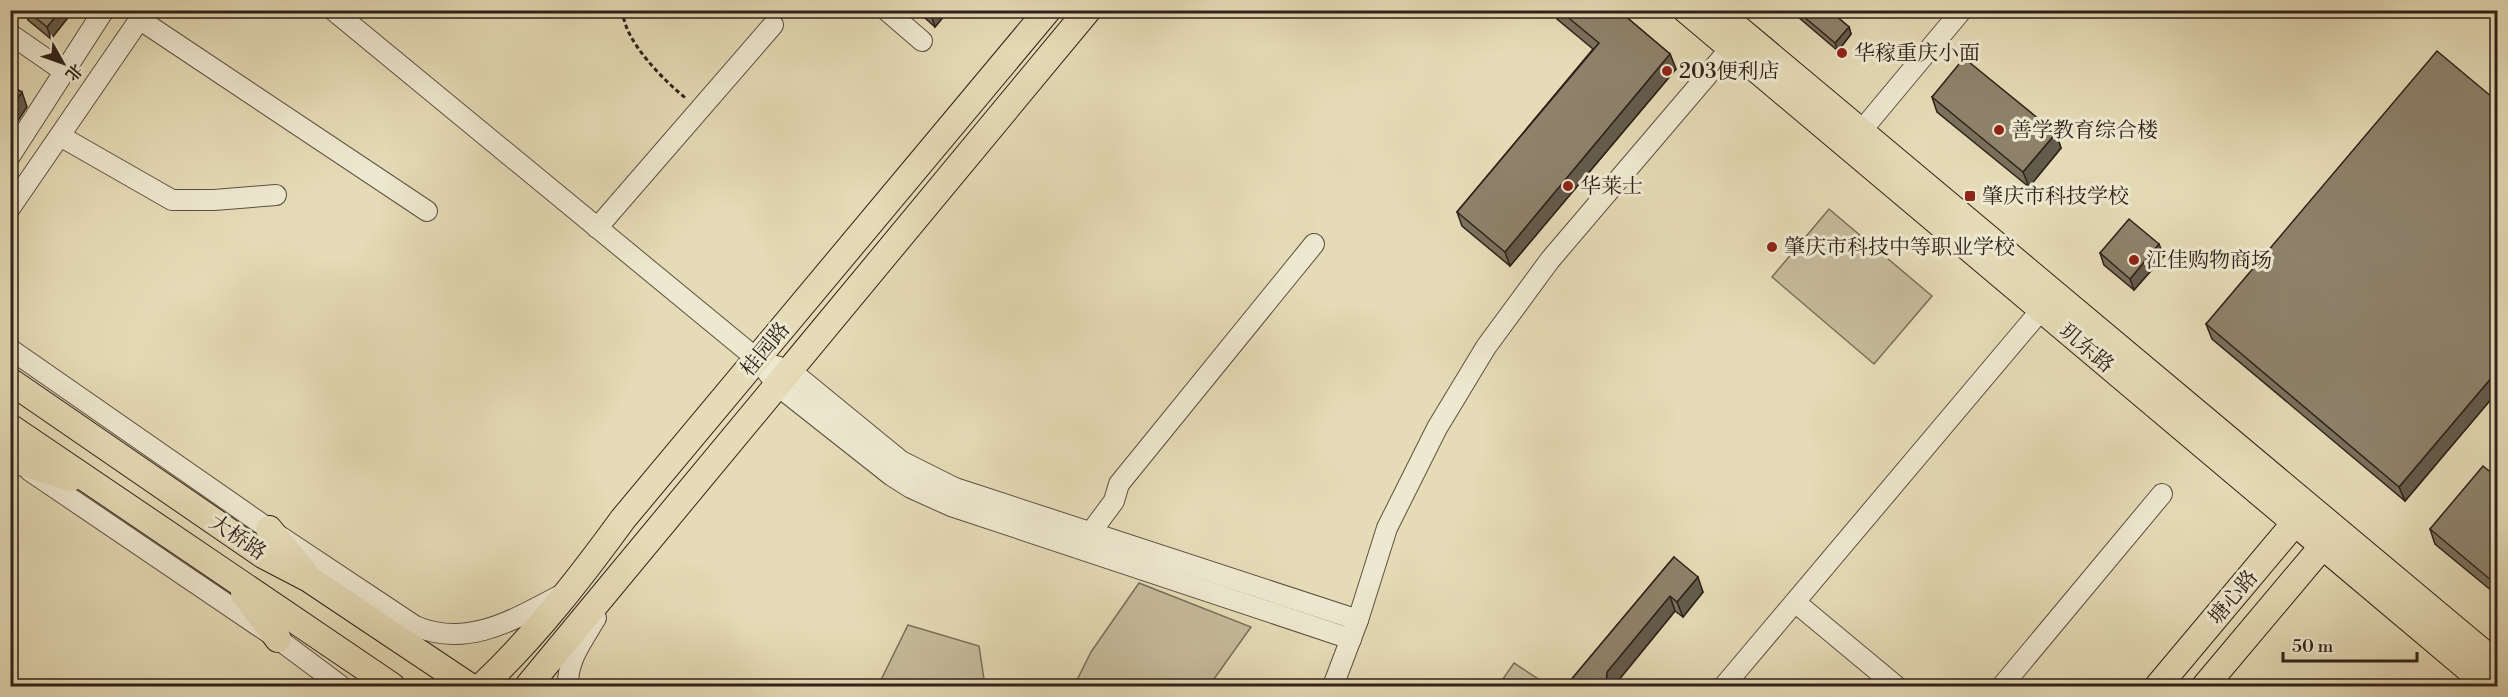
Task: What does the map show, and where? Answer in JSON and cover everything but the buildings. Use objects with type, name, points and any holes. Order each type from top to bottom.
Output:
[{"type":"main road","name":"桂园路","points":[[482,687],[511,659],[571,590],[622,519],[1048,10]]},
{"type":"main road","name":"桂园路","points":[[528,687],[1088,10]]},
{"type":"main road","name":"玑东路","points":[[1686,10],[1737,40],[2302,515],[2489,687]]},
{"type":"main road","name":"玑东路","points":[[1716,10],[1737,40]]},
{"type":"main road","name":"玑东路","points":[[1854,139],[2041,310],[2302,515]]},
{"type":"main road","name":"大桥路","points":[[10,381],[263,555],[309,579],[469,687]]},
{"type":"main road","name":"大桥路","points":[[10,427],[392,687]]},
{"type":"main road","points":[[12,458],[96,486]]},
{"type":"main road","name":"塘心路","points":[[2158,687],[2302,515]]},
{"type":"main road","points":[[269,529],[309,579]]},
{"type":"main road","name":"玑东路","points":[[2329,538],[2498,665]]},
{"type":"main road","name":"塘心路","points":[[2205,687],[2329,538]]},
{"type":"main road","points":[[233,579],[278,639]]},
{"type":"street","points":[[10,156],[104,10]]},
{"type":"street","points":[[333,10],[757,359],[901,461],[955,488],[1359,620]]},
{"type":"street","points":[[886,10],[922,41]]},
{"type":"street","points":[[1854,139],[1962,10]]},
{"type":"street","points":[[10,208],[143,15],[427,211]]},
{"type":"street","points":[[597,228],[773,25]]},
{"type":"street","points":[[10,34],[64,72]]},
{"type":"street","points":[[1336,685],[1387,528],[1437,428],[1486,347],[1550,260],[1737,40]]},
{"type":"street","points":[[60,136],[172,200],[214,200],[276,195]]},
{"type":"street","points":[[1092,532],[1113,501],[1119,484],[1314,244]]},
{"type":"street","points":[[1724,687],[2041,310]]},
{"type":"street","points":[[10,349],[269,529],[415,626],[432,633],[467,634],[499,627],[571,590]]},
{"type":"street","points":[[784,379],[892,476],[932,498],[1351,639]]},
{"type":"street","points":[[12,458],[278,639],[341,687]]},
{"type":"street","points":[[2002,687],[2162,494]]},
{"type":"street","points":[[568,687],[567,674],[572,659],[622,574]]},
{"type":"street","points":[[1795,602],[1896,687]]},
{"type":"path","points":[[623,10],[628,34],[681,94],[700,109]]},
{"type":"shaded area","points":[[1829,209],[1932,296],[1874,364],[1772,277]]},
{"type":"shaded area","points":[[1139,583],[1251,627],[1209,686],[1074,686],[1091,652]]},
{"type":"shaded area","points":[[908,625],[979,646],[985,686],[878,686]]},
{"type":"shaded area","points":[[1514,663],[1549,686],[1498,686]]},
{"type":"place","name":"华稼重庆小面","points":[[1842,53]]},
{"type":"place","name":"203便利店","points":[[1667,71]]},
{"type":"place","name":"善学教育综合楼","points":[[1999,130]]},
{"type":"place","name":"华莱士","points":[[1568,186]]},
{"type":"place","name":"肇庆市科技学校","points":[[1970,196]]},
{"type":"place","name":"肇庆市科技中等职业学校","points":[[1772,247]]},
{"type":"place","name":"江佳购物商场","points":[[2134,260]]}]
